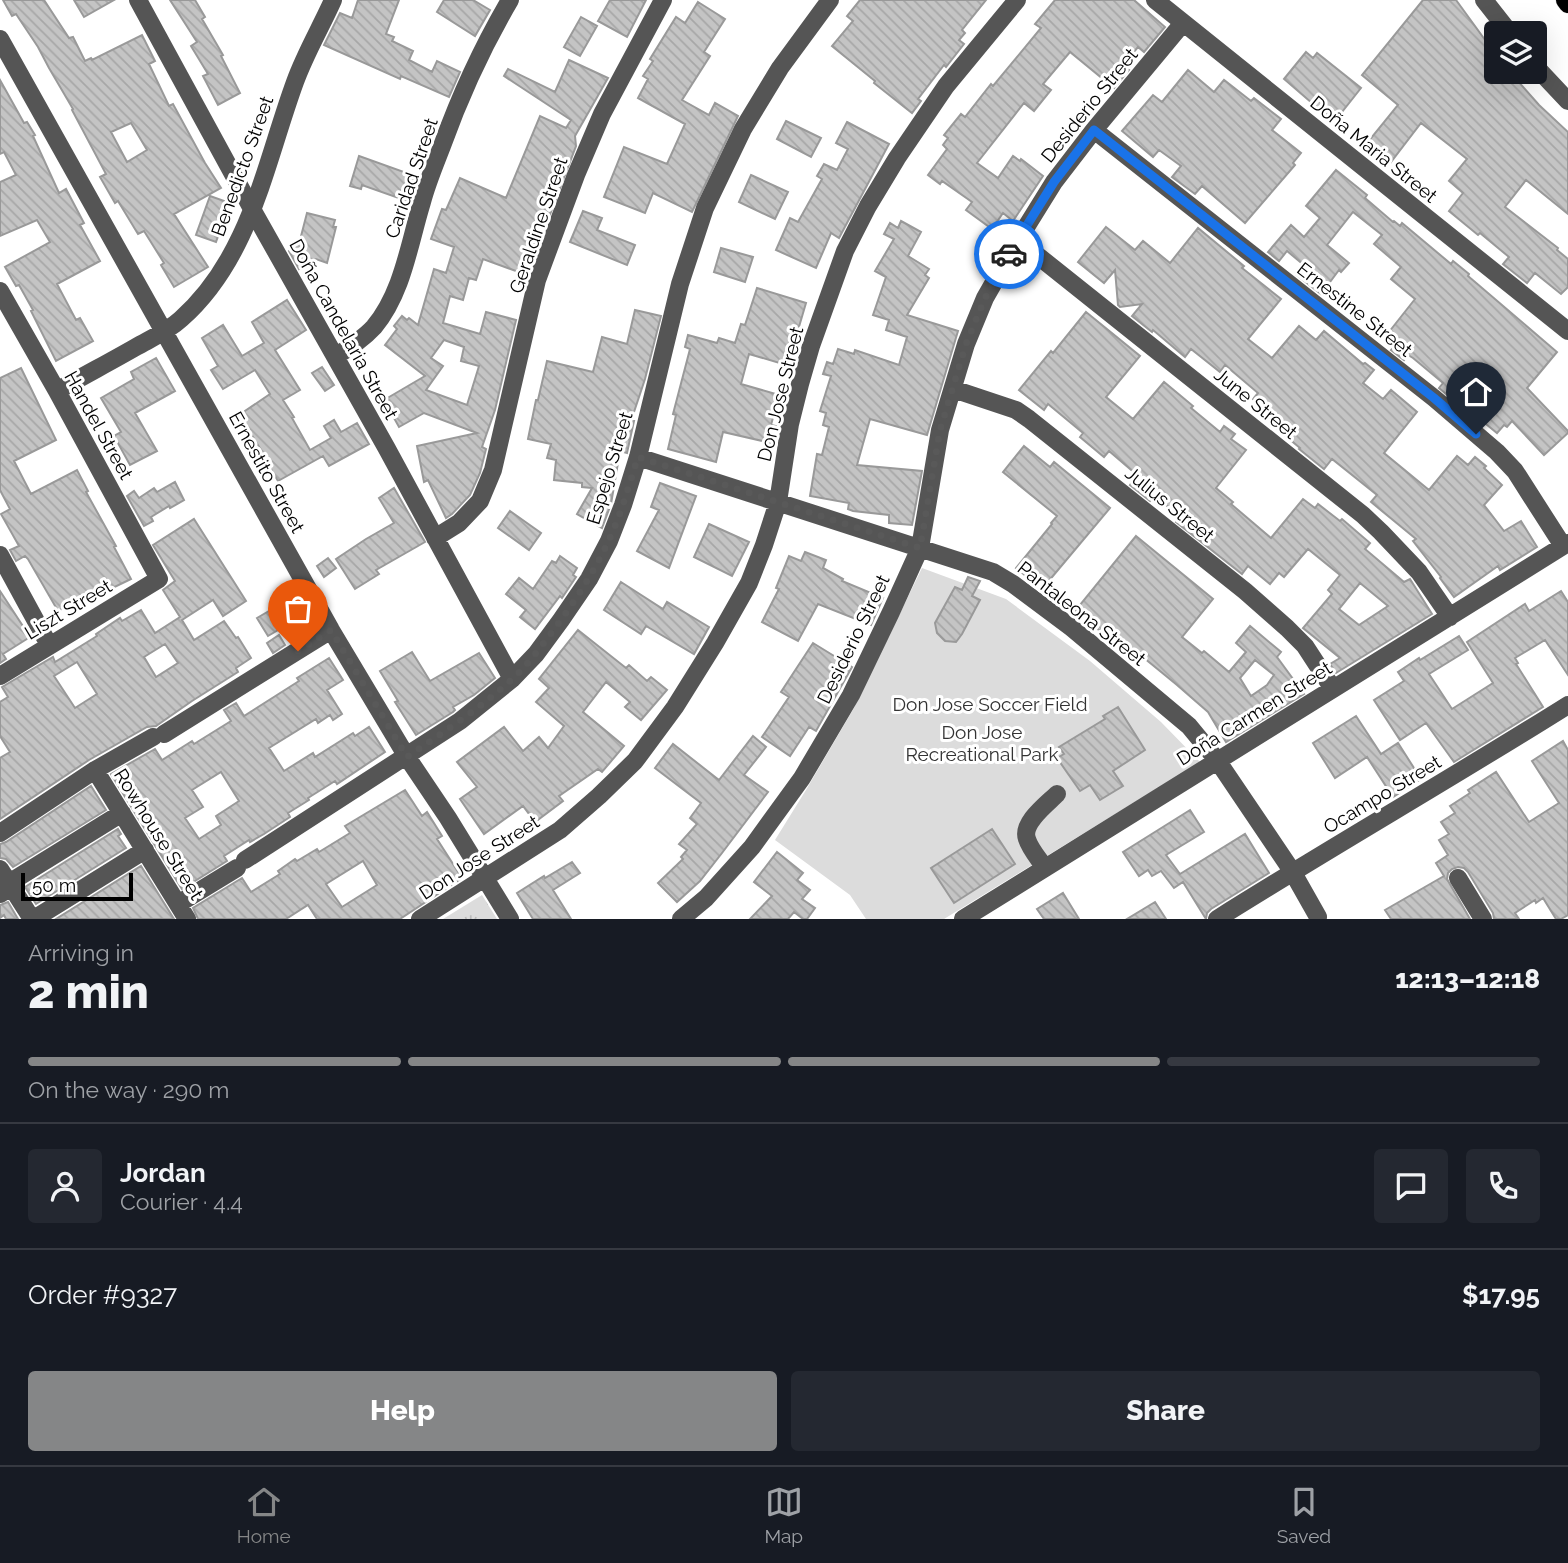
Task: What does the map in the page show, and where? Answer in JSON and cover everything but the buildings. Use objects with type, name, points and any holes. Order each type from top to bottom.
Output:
[{"type":"street","name":"Doña Candelaria Street","points":[[138,0],[512,679]]},
{"type":"street","name":"Benedicto Street","points":[[57,391],[164,332],[181,320],[205,295],[240,240],[295,80],[334,0]]},
{"type":"street","name":"Caridad Street","points":[[336,356],[357,343],[390,304],[442,144],[492,31],[510,0]]},
{"type":"street","name":"Geraldine Street","points":[[435,538],[460,523],[480,501],[494,470],[537,280],[602,114],[663,0]]},
{"type":"street","name":"Espejo Street","points":[[183,912],[241,864],[460,721],[512,679],[542,645],[589,579],[609,541],[623,505],[638,457],[680,284],[705,208],[743,129],[779,68],[830,0]]},
{"type":"street","name":"Don Jose Street","points":[[420,919],[560,830],[635,761],[675,707],[749,583],[778,502],[800,384],[845,250],[897,158],[946,86],[1017,0]]},
{"type":"street","name":"Doña Maria Street","points":[[1155,0],[1568,331]]},
{"type":"street","points":[[1484,0],[1501,21]]},
{"type":"street","name":"Desiderio Street","points":[[681,919],[706,898],[752,847],[802,778],[851,695],[920,548],[940,430],[966,344],[985,298],[1017,240],[1054,182],[1183,23]]},
{"type":"street","name":"Ernestito Street","points":[[0,39],[331,630],[407,757],[510,919]]},
{"type":"street","points":[[1547,79],[1568,101]]},
{"type":"street","name":"Ernestine Street","points":[[1094,130],[1434,398],[1497,452],[1514,471],[1566,544]]},
{"type":"street","name":"June Street","points":[[1017,240],[1363,515],[1419,572],[1450,617]]},
{"type":"street","name":"Handel Street","points":[[0,291],[159,579]]},
{"type":"street","name":"Julius Street","points":[[953,389],[1016,410],[1029,419],[1287,628],[1305,646],[1334,688]]},
{"type":"street","name":"Pantaleona Street","points":[[638,457],[993,572],[1013,584],[1072,628],[1189,726],[1217,760],[1293,872],[1318,917]]},
{"type":"street","name":"Doña Carmen Street","points":[[962,919],[1566,544]]},
{"type":"street","points":[[0,555],[50,645]]},
{"type":"street","name":"Liszt Street","points":[[0,676],[159,579]]},
{"type":"street","points":[[0,833],[95,770],[159,736],[331,630]]},
{"type":"street","name":"Ocampo Street","points":[[1217,919],[1568,705]]},
{"type":"street","name":"Rowhouse Street","points":[[95,770],[183,912]]},
{"type":"street","points":[[1045,868],[1026,838],[1027,829],[1039,811],[1057,794]]},
{"type":"street","points":[[122,813],[3,882],[33,919],[145,850]]},
{"type":"street","points":[[1458,878],[1483,919]]},
{"type":"green space","name":"Don Jose Recreational Park","points":[[922,568],[1006,599],[1090,661],[1161,722],[1200,762],[944,919],[866,919],[850,895],[775,840],[854,708]]},
{"type":"green space","points":[[482,895],[497,919],[443,919]]},
{"type":"way so far","points":[[298,651],[331,630],[407,757],[486,702],[536,654],[589,579],[609,541],[638,457],[920,548],[940,430],[966,344],[985,298],[1009,254]]},
{"type":"route","points":[[1009,254],[1054,182],[1094,130],[1476,434]]},
{"type":"park label","name":"Don Jose Soccer Field","points":[[990,704]]}]
